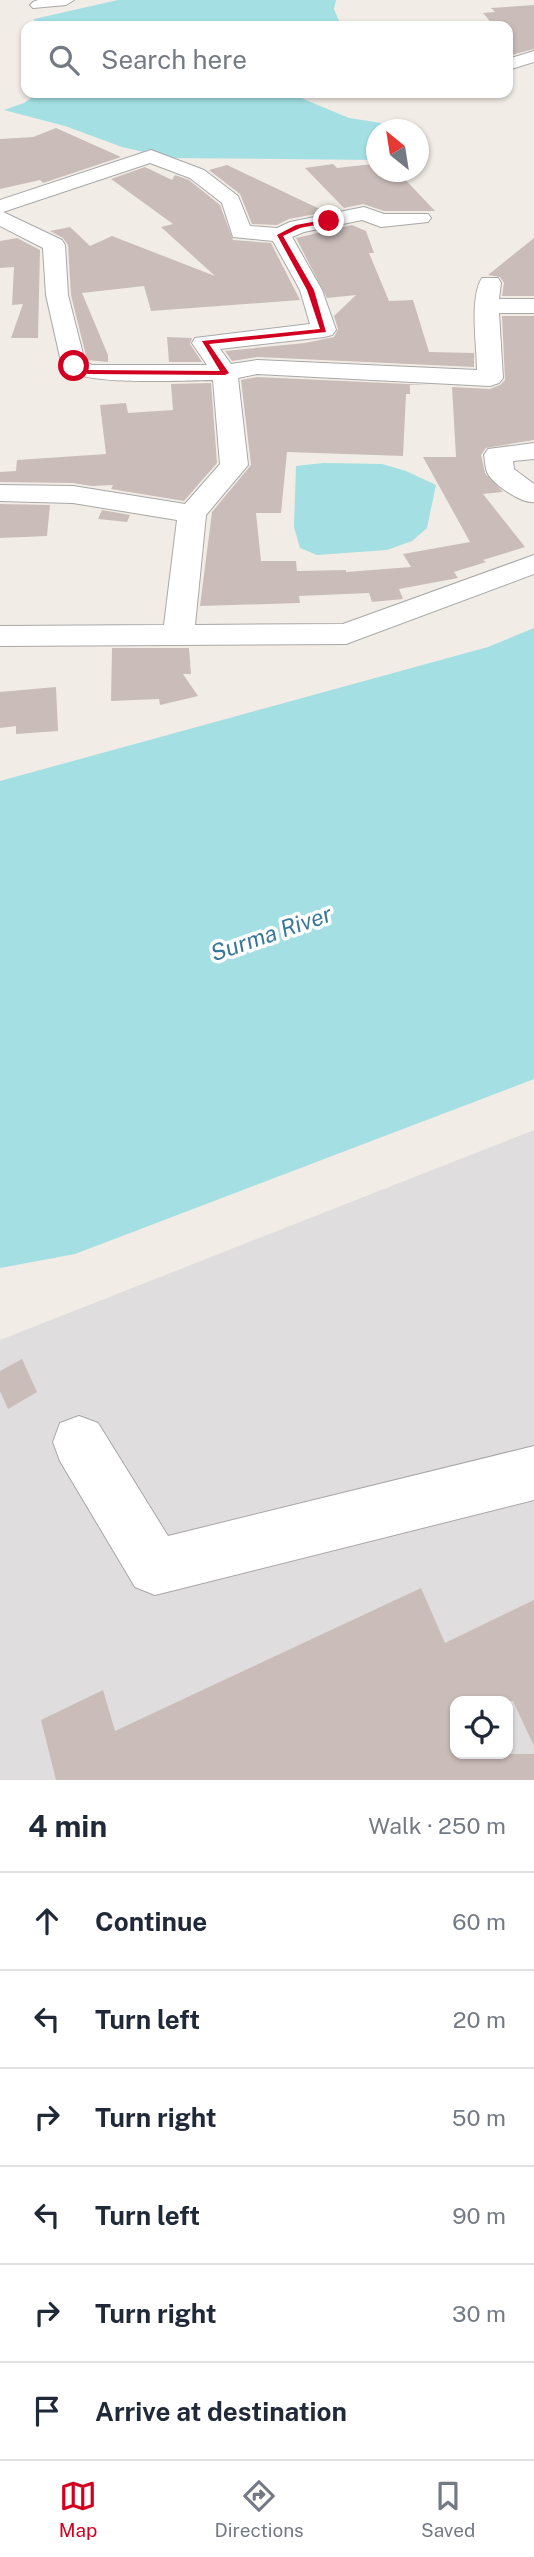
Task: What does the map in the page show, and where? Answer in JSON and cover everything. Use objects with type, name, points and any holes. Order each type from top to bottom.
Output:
[{"type":"street","points":[[513,63],[534,56]]},
{"type":"street","points":[[0,207],[151,156],[197,174],[231,200],[241,232],[280,235],[298,227],[364,213],[381,221],[421,218]]},
{"type":"street","points":[[0,218],[55,247],[57,295],[74,366],[80,370],[166,374],[225,373],[257,367],[490,378],[489,295],[534,306]]},
{"type":"street","points":[[178,636],[192,514],[234,465],[225,373],[204,343],[324,330],[311,290],[280,235]]},
{"type":"street","points":[[530,495],[501,472],[498,455],[534,451]]},
{"type":"street","points":[[0,493],[26,491],[138,503],[192,514]]},
{"type":"street","points":[[0,636],[346,634],[534,564]]},
{"type":"street","points":[[79,1442],[155,1567],[534,1474]]},
{"type":"shaded area","points":[[534,1130],[534,1780],[0,1780],[0,1340]]},
{"type":"water","points":[[118,0],[336,0],[334,9],[339,21],[35,21]]},
{"type":"water","points":[[31,98],[301,98],[349,118],[366,121],[366,160],[170,158],[122,147],[65,126],[4,110]]},
{"type":"water","points":[[323,463],[382,464],[406,471],[436,485],[427,528],[412,541],[387,550],[317,555],[300,548],[294,527],[296,466]]},
{"type":"water","name":"Surma River","points":[[534,628],[534,1079],[75,1254],[0,1268],[0,781],[488,647]]},
{"type":"building","points":[[534,5],[534,49],[513,55],[513,21],[490,21],[483,13],[495,12],[491,8]]},
{"type":"building","points":[[56,128],[121,157],[43,183],[40,180],[0,189],[0,139],[33,137]]},
{"type":"building","points":[[333,164],[337,168],[366,165],[366,182],[407,182],[435,211],[384,211],[363,204],[344,208],[305,168]]},
{"type":"building","points":[[227,165],[326,212],[289,219],[277,225],[252,224],[240,194],[209,170]]},
{"type":"building","points":[[145,167],[172,180],[175,175],[189,180],[220,205],[233,240],[271,243],[300,300],[151,311],[144,286],[82,293],[108,355],[108,362],[87,360],[71,295],[68,245],[63,238],[50,231],[70,227],[90,246],[112,236],[215,276],[161,227],[173,224],[111,179]]},
{"type":"building","points":[[352,225],[366,231],[374,253],[369,253],[389,301],[413,300],[429,352],[474,353],[474,367],[257,357],[232,361],[225,351],[305,343],[334,337],[338,329],[334,316],[356,295],[327,298],[296,238]]},
{"type":"building","points":[[17,238],[40,250],[38,338],[11,338],[23,304],[12,305],[14,267],[0,268],[0,241]]},
{"type":"building","points":[[534,238],[534,296],[502,296],[504,283],[500,277],[488,275]]},
{"type":"building","points":[[502,316],[534,316],[534,440],[486,448],[481,455],[485,473],[503,492],[483,494],[525,547],[454,572],[458,578],[399,589],[403,599],[372,602],[369,593],[299,596],[300,603],[200,606],[212,512],[251,465],[241,380],[257,377],[429,385],[410,385],[410,394],[406,394],[403,456],[287,452],[281,513],[256,513],[261,561],[296,561],[297,571],[346,572],[411,567],[403,554],[470,542],[423,457],[456,457],[452,387],[490,389],[505,380]]},
{"type":"building","points":[[167,337],[192,338],[190,344],[202,362],[169,362]]},
{"type":"building","points":[[211,383],[217,463],[184,501],[111,489],[113,485],[0,482],[0,472],[16,471],[17,460],[106,454],[100,405],[126,403],[128,413],[173,410],[171,384]]},
{"type":"building","points":[[0,504],[50,505],[47,536],[0,538]]},
{"type":"building","points":[[102,510],[130,515],[127,522],[98,519]]},
{"type":"building","points":[[112,648],[189,648],[191,674],[183,674],[198,696],[160,705],[159,699],[111,701]]},
{"type":"building","points":[[56,687],[58,731],[16,734],[16,726],[0,728],[0,692]]},
{"type":"building","points":[[22,1359],[37,1392],[8,1409],[0,1391],[0,1371]]},
{"type":"building","points":[[421,1588],[445,1643],[534,1600],[534,1746],[513,1696],[450,1696],[450,1759],[513,1759],[513,1754],[534,1754],[534,1780],[56,1780],[41,1720],[103,1690],[115,1731]]},
{"type":"route","points":[[74,366],[88,372],[225,373],[204,343],[324,330],[311,290],[280,235],[298,227],[329,221]]}]
